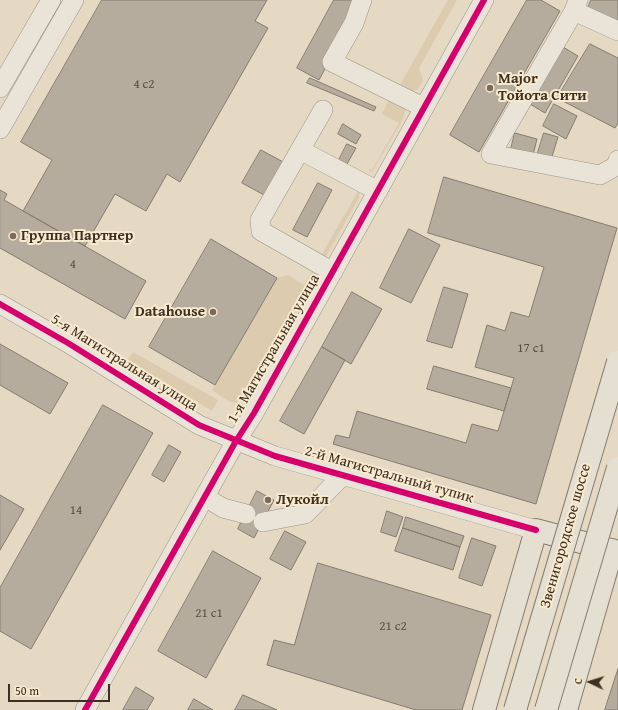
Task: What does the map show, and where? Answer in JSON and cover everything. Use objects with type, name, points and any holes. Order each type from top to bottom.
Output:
[{"type":"main road","name":"Звенигородское шоссе","points":[[515,710],[618,362]]},
{"type":"main road","name":"Звенигородское шоссе","points":[[546,710],[618,468]]},
{"type":"main road","name":"2-й Магистральный тупик","points":[[536,530],[615,551]]},
{"type":"main road","points":[[484,710],[536,530]]},
{"type":"main road","points":[[566,710],[615,551]]},
{"type":"street","points":[[0,88],[51,0]]},
{"type":"street","points":[[0,129],[74,0]]},
{"type":"street","points":[[362,0],[354,23],[332,62],[423,107]]},
{"type":"street","name":"1-я Магистральная улица","points":[[85,710],[236,441],[254,413],[423,107],[484,0]]},
{"type":"street","points":[[618,31],[576,6],[491,154],[600,175],[616,166],[618,160]]},
{"type":"street","points":[[323,110],[260,220],[261,231],[333,272]]},
{"type":"street","points":[[300,150],[378,190]]},
{"type":"street","name":"5-я Магистральная улица","points":[[0,304],[138,386],[173,410],[199,425],[236,441]]},
{"type":"street","name":"2-й Магистральный тупик","points":[[236,441],[275,456],[536,530]]},
{"type":"street","points":[[263,522],[304,514],[343,475]]},
{"type":"street","points":[[205,497],[223,508],[246,514]]},
{"type":"shaded area","points":[[448,0],[457,0],[419,68],[423,80],[417,90],[413,92],[400,85]]},
{"type":"shaded area","points":[[391,95],[406,109],[401,123],[372,172],[367,169],[372,170],[399,123],[382,114]]},
{"type":"shaded area","points":[[360,188],[359,198],[245,399],[237,403],[224,399],[212,390],[277,278],[288,275],[304,285]]},
{"type":"shaded area","points":[[133,352],[218,400],[212,411],[128,360]]},
{"type":"building","points":[[102,0],[267,0],[255,21],[268,28],[180,182],[167,174],[146,211],[115,194],[85,246],[23,211],[52,160],[21,142]]},
{"type":"building","points":[[334,0],[356,0],[349,24],[319,80],[297,68]]},
{"type":"building","points":[[527,0],[541,0],[560,11],[479,152],[450,135]]},
{"type":"building","points":[[591,0],[618,0],[618,21],[587,11]]},
{"type":"building","points":[[558,44],[578,56],[545,113],[525,101]]},
{"type":"building","points":[[590,44],[618,58],[618,123],[615,128],[557,98]]},
{"type":"building","points":[[310,78],[376,107],[374,111],[307,83]]},
{"type":"building","points":[[554,104],[577,116],[566,139],[543,126]]},
{"type":"building","points":[[343,124],[361,135],[356,144],[338,134]]},
{"type":"building","points":[[515,133],[537,139],[533,155],[511,149]]},
{"type":"building","points":[[544,133],[558,137],[551,160],[537,156]]},
{"type":"building","points":[[347,144],[356,148],[347,164],[339,160]]},
{"type":"building","points":[[261,150],[285,163],[266,196],[242,183]]},
{"type":"building","points":[[444,177],[617,228],[536,504],[333,444],[336,435],[349,438],[357,411],[466,443],[472,424],[498,431],[514,378],[475,367],[487,325],[505,331],[511,312],[529,317],[544,267],[428,233]]},
{"type":"building","points":[[318,183],[332,190],[307,237],[293,230]]},
{"type":"building","points":[[0,190],[7,194],[4,200],[146,281],[125,319],[0,248]]},
{"type":"building","points":[[409,229],[440,245],[411,303],[380,288]]},
{"type":"building","name":"Datahouse","points":[[211,239],[277,278],[215,385],[149,347]]},
{"type":"building","points":[[444,287],[468,294],[452,348],[427,341]]},
{"type":"building","points":[[352,292],[382,309],[351,364],[322,347]]},
{"type":"building","points":[[0,344],[68,383],[50,414],[0,385]]},
{"type":"building","points":[[322,347],[345,360],[304,434],[280,421]]},
{"type":"building","points":[[434,366],[511,388],[504,411],[427,389]]},
{"type":"building","points":[[103,405],[153,433],[31,649],[0,631],[0,588]]},
{"type":"building","points":[[169,445],[181,452],[164,482],[152,475]]},
{"type":"building","points":[[257,491],[274,500],[254,538],[238,529]]},
{"type":"building","points":[[0,495],[24,509],[0,550]]},
{"type":"building","points":[[387,511],[403,517],[396,537],[381,532]]},
{"type":"building","points":[[406,517],[464,536],[460,547],[403,528]]},
{"type":"building","points":[[403,528],[460,547],[453,570],[395,551]]},
{"type":"building","points":[[285,531],[306,542],[291,570],[270,559]]},
{"type":"building","points":[[472,538],[496,546],[482,586],[459,578]]},
{"type":"building","points":[[213,551],[261,578],[206,678],[158,651]]},
{"type":"building","points":[[318,563],[491,615],[462,710],[416,710],[267,665],[274,640],[294,645]]},
{"type":"building","points":[[618,669],[618,710],[605,710]]},
{"type":"building","points":[[136,687],[154,698],[147,710],[123,710]]},
{"type":"building","points":[[243,695],[277,710],[235,710]]},
{"type":"building","points":[[194,699],[213,710],[188,710]]},
{"type":"cycle path","points":[[85,710],[236,441],[254,413],[484,0]]},
{"type":"cycle path","points":[[0,304],[68,343],[199,425],[275,456],[536,530]]},
{"type":"place","name":"Major Тойота Сити","points":[[490,88]]},
{"type":"place","name":"Группа Партнер","points":[[13,236]]},
{"type":"place","name":"Datahouse","points":[[213,312]]},
{"type":"place","name":"Лукойл","points":[[268,500]]}]
